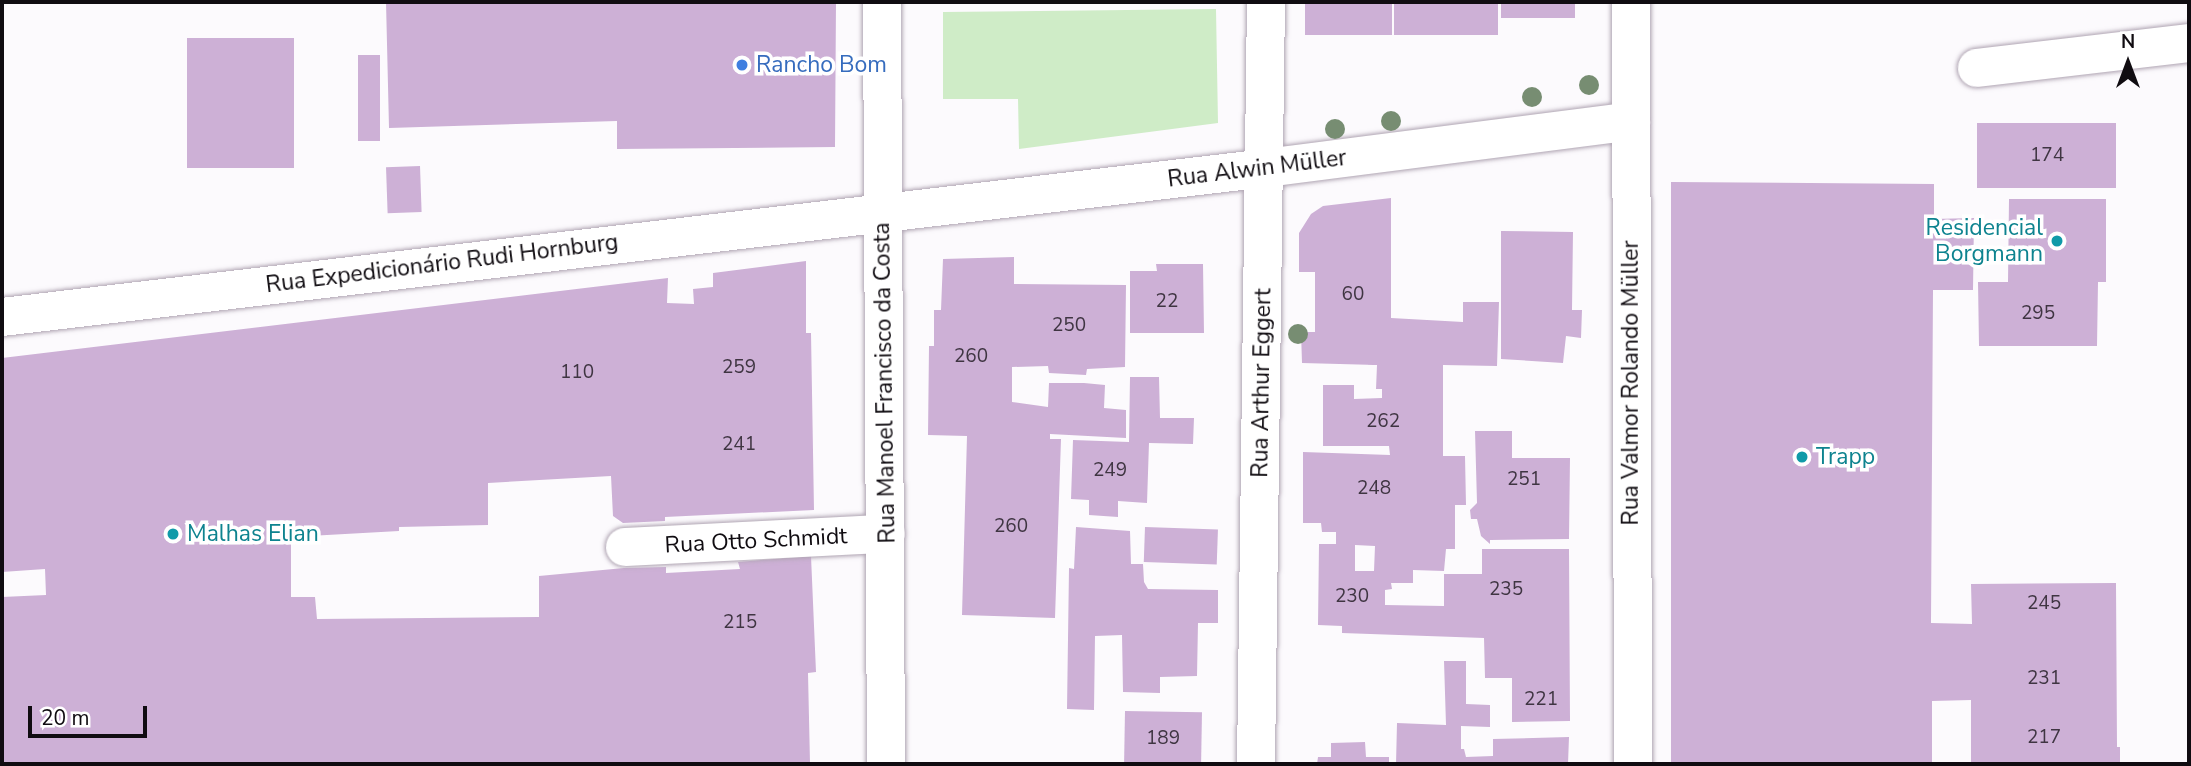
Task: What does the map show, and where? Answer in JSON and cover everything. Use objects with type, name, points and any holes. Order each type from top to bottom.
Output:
[{"type":"street","name":"Rua Manoel Francisco da Costa","points":[[882,2],[886,764]]},
{"type":"street","name":"Rua Arthur Eggert","points":[[1256,764],[1266,169],[1266,2]]},
{"type":"street","name":"Rua Valmor Rolando Müller","points":[[1631,2],[1633,764]]},
{"type":"street","points":[[1977,68],[2189,43]]},
{"type":"street","name":"Rua Alwin Müller","points":[[883,212],[1266,169],[1631,121]]},
{"type":"street","name":"Rua Expedicionário Rudi Hornburg","points":[[2,317],[883,212]]},
{"type":"street","name":"Rua Otto Schmidt","points":[[625,547],[886,534]]},
{"type":"green space","points":[[1216,9],[1218,123],[1019,149],[1018,99],[943,99],[943,12]]},
{"type":"building","points":[[386,2],[836,2],[835,147],[617,149],[617,121],[389,128]]},
{"type":"building","points":[[1305,2],[1392,2],[1392,35],[1305,35]]},
{"type":"building","points":[[1394,2],[1498,2],[1498,35],[1394,35]]},
{"type":"building","points":[[1501,2],[1575,2],[1575,18],[1501,18]]},
{"type":"building","points":[[187,38],[294,38],[294,168],[187,168]]},
{"type":"building","points":[[358,55],[380,55],[380,141],[358,141]]},
{"type":"building","points":[[1977,123],[2116,123],[2116,188],[1977,188]]},
{"type":"building","points":[[420,166],[422,212],[388,213],[386,167]]},
{"type":"building","name":"Trapp","points":[[1671,182],[1934,184],[1934,219],[1974,218],[1973,290],[1933,290],[1931,623],[1972,624],[1971,584],[2116,583],[2117,747],[2120,747],[2120,764],[1971,764],[1971,700],[1932,701],[1932,764],[1671,764]]},
{"type":"building","points":[[1391,198],[1391,318],[1463,322],[1463,302],[1499,302],[1497,366],[1443,365],[1443,456],[1465,456],[1466,505],[1455,505],[1455,549],[1446,549],[1444,571],[1413,570],[1413,583],[1391,583],[1392,589],[1385,590],[1385,605],[1444,606],[1444,574],[1482,574],[1482,549],[1569,549],[1570,721],[1512,722],[1512,678],[1485,678],[1484,638],[1342,633],[1342,626],[1318,625],[1319,544],[1336,544],[1336,532],[1322,532],[1321,523],[1303,523],[1303,452],[1390,455],[1389,446],[1323,446],[1323,385],[1354,385],[1354,399],[1382,398],[1382,389],[1376,389],[1377,365],[1302,363],[1301,332],[1315,332],[1315,272],[1299,272],[1299,233],[1311,214],[1323,206]],"holes":[[[1355,545],[1375,546],[1374,571],[1355,571]]]},
{"type":"building","points":[[2009,199],[2106,199],[2106,282],[2098,282],[2097,346],[1979,346],[1978,282],[2008,282]]},
{"type":"building","points":[[1501,231],[1573,232],[1572,310],[1582,310],[1581,338],[1566,336],[1563,363],[1501,359]]},
{"type":"building","points":[[1014,257],[1014,284],[1126,285],[1125,367],[1087,369],[1086,375],[1049,373],[1048,366],[1012,367],[1012,402],[1048,407],[1049,383],[1084,383],[1105,385],[1104,408],[1126,410],[1126,438],[1050,434],[1050,439],[1061,439],[1055,618],[962,615],[967,436],[928,435],[929,346],[934,346],[934,310],[941,310],[943,259]]},
{"type":"building","points":[[806,261],[806,333],[811,333],[814,510],[665,517],[665,521],[623,523],[613,516],[611,476],[488,483],[488,525],[399,527],[399,531],[291,537],[291,597],[315,597],[317,619],[539,617],[539,576],[624,568],[666,567],[666,573],[740,569],[738,562],[811,556],[816,672],[808,673],[810,763],[2,764],[2,597],[46,595],[45,569],[2,572],[2,358],[668,278],[667,303],[694,304],[693,289],[713,287],[713,273]]},
{"type":"building","points":[[1156,264],[1203,264],[1204,333],[1130,333],[1130,271],[1157,271]]},
{"type":"building","points":[[1130,377],[1159,377],[1160,418],[1194,418],[1193,444],[1149,443],[1147,503],[1118,501],[1118,517],[1089,515],[1089,500],[1071,499],[1073,440],[1129,442]]},
{"type":"building","points":[[1475,431],[1512,431],[1512,458],[1570,458],[1569,539],[1490,540],[1490,544],[1481,536],[1477,519],[1471,519],[1470,510],[1477,503]]},
{"type":"building","points":[[1076,527],[1130,531],[1131,564],[1143,564],[1144,582],[1148,589],[1218,590],[1218,623],[1198,623],[1197,676],[1160,677],[1160,693],[1123,692],[1122,635],[1095,636],[1094,710],[1067,709],[1069,568],[1074,569]]},
{"type":"building","points":[[1145,527],[1218,530],[1217,565],[1144,562]]},
{"type":"building","points":[[1444,661],[1466,661],[1466,704],[1490,705],[1490,727],[1461,726],[1461,749],[1464,749],[1466,757],[1493,756],[1493,739],[1569,737],[1568,764],[1396,764],[1397,723],[1446,725]]},
{"type":"building","points":[[1125,711],[1202,712],[1201,764],[1124,764]]},
{"type":"building","points":[[1365,742],[1366,757],[1389,757],[1389,764],[1317,764],[1318,757],[1331,757],[1331,743]]},
{"type":"place","name":"Rancho Bom","points":[[742,65]]},
{"type":"place","name":"Residencial Borgmann","points":[[2057,241]]},
{"type":"place","name":"Trapp","points":[[1802,457]]},
{"type":"place","name":"Malhas Elian","points":[[173,534]]}]
